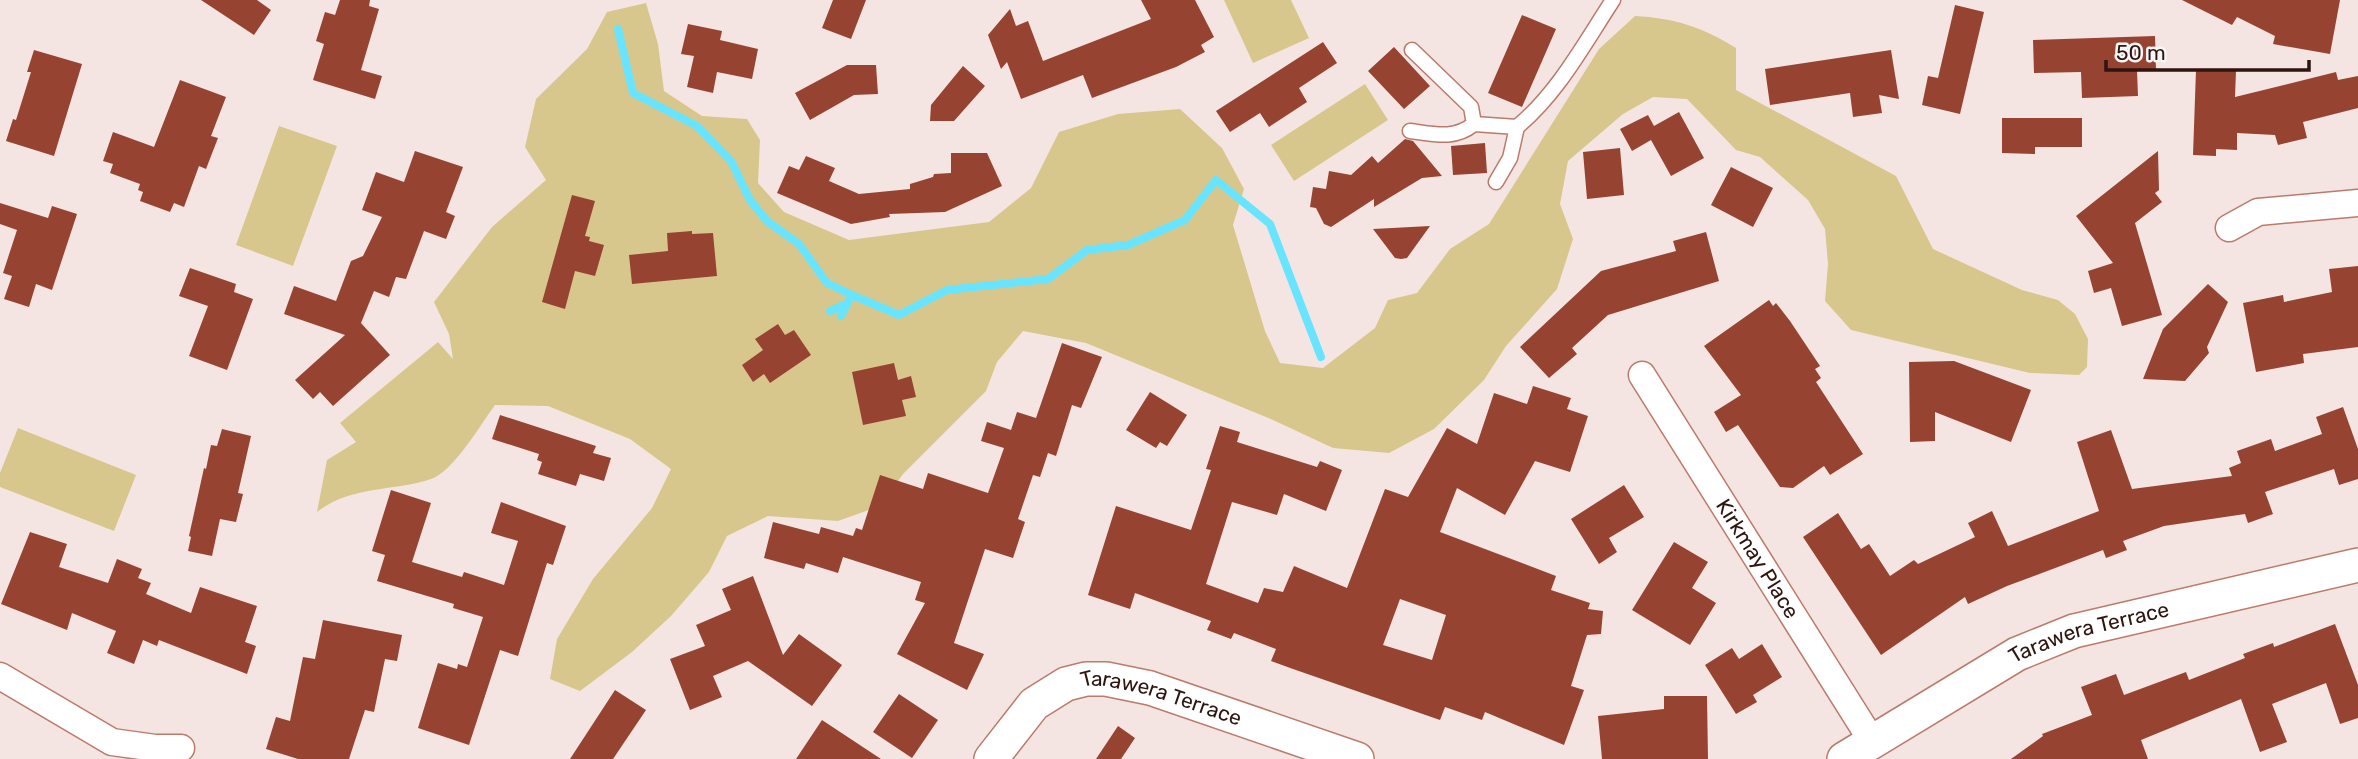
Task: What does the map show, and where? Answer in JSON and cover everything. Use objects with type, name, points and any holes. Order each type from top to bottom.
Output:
[{"type":"street","points":[[2229,228],[2258,212],[2358,203]]},
{"type":"street","name":"Kirkmay Place","points":[[1642,375],[1872,741]]},
{"type":"street","name":"Tarawera Terrace","points":[[1844,759],[2017,654],[2074,631],[2358,565]]},
{"type":"street","points":[[0,676],[112,743],[181,748]]},
{"type":"street","name":"Tarawera Terrace","points":[[991,759],[1019,720],[1042,699],[1066,684],[1086,679],[1106,679],[1150,688],[1357,759]]},
{"type":"lane","points":[[1496,181],[1510,158],[1517,127],[1535,113],[1561,81],[1613,0]]},
{"type":"lane","points":[[1412,50],[1471,107],[1474,124]]},
{"type":"lane","points":[[1410,131],[1448,136],[1463,133],[1474,124],[1517,127]]},
{"type":"shaded area","points":[[1224,0],[1291,0],[1309,38],[1253,63]]},
{"type":"shaded area","points":[[646,3],[658,44],[664,91],[702,116],[747,119],[760,140],[758,183],[784,212],[849,240],[989,222],[1031,188],[1059,132],[1118,114],[1180,109],[1222,148],[1244,189],[1233,225],[1265,331],[1280,363],[1323,368],[1375,328],[1388,300],[1417,293],[1450,249],[1489,224],[1599,49],[1635,16],[1675,21],[1712,34],[1736,48],[1736,90],[1896,176],[1933,249],[2022,290],[2058,300],[2075,314],[2088,339],[2087,367],[2079,375],[2030,373],[1851,330],[1825,301],[1828,264],[1825,229],[1808,200],[1760,157],[1736,150],[1687,99],[1653,97],[1623,114],[1568,161],[1560,204],[1573,239],[1557,289],[1506,346],[1484,380],[1434,429],[1389,453],[1333,448],[1273,420],[1086,343],[1023,331],[997,362],[986,391],[903,474],[880,506],[838,521],[768,516],[727,536],[709,572],[671,616],[632,652],[580,691],[550,679],[557,639],[593,579],[652,508],[671,469],[630,439],[548,406],[495,405],[457,458],[439,475],[416,483],[344,497],[317,512],[327,460],[356,442],[340,423],[438,342],[453,359],[449,334],[434,302],[492,227],[546,180],[525,147],[536,99],[587,49],[607,12]]},
{"type":"shaded area","points":[[1365,84],[1388,120],[1294,181],[1271,145]]},
{"type":"shaded area","points":[[279,126],[337,146],[293,266],[236,245]]},
{"type":"shaded area","points":[[18,428],[136,475],[114,531],[0,487],[0,473]]},
{"type":"building","points":[[201,0],[257,0],[271,10],[254,35]]},
{"type":"building","points":[[340,0],[370,0],[369,6],[379,9],[361,70],[382,76],[375,99],[313,80],[324,44],[316,41],[325,12],[335,15]]},
{"type":"building","points":[[833,0],[866,0],[851,39],[822,28]]},
{"type":"building","points":[[1141,0],[1195,0],[1214,37],[1201,45],[1205,52],[1176,67],[1092,98],[1083,75],[1021,99],[1007,62],[1001,69],[988,35],[1010,9],[1016,26],[1028,21],[1043,61],[1151,19]]},
{"type":"building","points":[[2182,0],[2340,0],[2330,54],[2273,44],[2275,36],[2237,17],[2232,25]]},
{"type":"building","points":[[1955,5],[1984,12],[1960,114],[1922,105],[1928,76],[1938,78]]},
{"type":"building","points":[[1522,15],[1556,29],[1522,107],[1488,93]]},
{"type":"building","points":[[688,24],[722,31],[720,40],[758,49],[752,79],[717,72],[713,93],[687,87],[694,56],[681,54]]},
{"type":"building","points":[[2155,36],[2156,70],[2137,70],[2138,96],[2082,98],[2081,72],[2034,73],[2033,40]]},
{"type":"building","points":[[1323,42],[1337,63],[1299,88],[1307,102],[1269,127],[1260,113],[1230,132],[1216,111]]},
{"type":"building","points":[[1394,47],[1430,86],[1404,109],[1368,71]]},
{"type":"building","points":[[34,50],[82,64],[54,156],[6,141],[13,119],[16,120],[31,72],[27,72]]},
{"type":"building","points":[[1891,50],[1899,99],[1879,95],[1882,113],[1853,117],[1850,93],[1770,105],[1765,69]]},
{"type":"building","points":[[847,65],[876,65],[878,94],[854,95],[810,120],[795,93]]},
{"type":"building","points":[[963,66],[985,86],[954,121],[930,121],[931,105]]},
{"type":"building","points":[[2196,70],[2236,71],[2235,97],[2336,72],[2338,80],[2358,76],[2358,108],[2303,122],[2307,138],[2278,145],[2275,135],[2237,133],[2237,150],[2216,149],[2216,156],[2193,155]]},
{"type":"building","points":[[180,80],[226,97],[211,136],[218,138],[206,169],[199,166],[184,207],[174,203],[170,212],[140,201],[143,192],[138,190],[140,184],[110,173],[113,164],[103,161],[113,132],[154,147]]},
{"type":"building","points":[[1679,112],[1704,158],[1671,176],[1651,140],[1632,151],[1620,129],[1648,115],[1654,126]]},
{"type":"building","points":[[2002,118],[2082,118],[2082,147],[2035,147],[2035,154],[2002,153]]},
{"type":"building","points":[[1405,139],[1413,141],[1442,176],[1422,178],[1374,207],[1374,199],[1331,227],[1324,224],[1316,208],[1310,207],[1313,187],[1326,189],[1329,171],[1351,175],[1372,156],[1378,163]]},
{"type":"building","points":[[1485,143],[1487,173],[1453,175],[1451,146]]},
{"type":"building","points":[[1620,148],[1624,195],[1587,199],[1583,152]]},
{"type":"building","points":[[415,151],[463,167],[446,212],[455,216],[446,239],[424,231],[406,279],[396,277],[389,297],[374,291],[361,323],[390,355],[333,406],[320,392],[313,399],[295,380],[345,335],[284,314],[294,286],[336,301],[351,261],[363,256],[382,217],[362,210],[376,172],[404,182]]},
{"type":"building","points":[[2158,151],[2159,190],[2155,193],[2162,202],[2135,223],[2162,315],[2122,326],[2111,288],[2094,293],[2088,271],[2113,263],[2076,216]]},
{"type":"building","points":[[951,153],[987,153],[1002,186],[945,212],[889,214],[890,217],[851,224],[777,193],[789,166],[799,170],[806,156],[835,168],[829,181],[859,194],[910,189],[910,184],[933,177],[934,174],[951,173]]},
{"type":"building","points":[[1731,167],[1773,188],[1753,227],[1711,205]]},
{"type":"building","points":[[572,195],[595,201],[585,236],[590,237],[589,241],[604,245],[595,276],[575,271],[565,309],[542,302]]},
{"type":"building","points":[[0,203],[48,218],[52,206],[77,214],[52,290],[36,284],[29,307],[4,299],[12,276],[3,273],[17,230],[0,224]]},
{"type":"building","points":[[1430,226],[1407,258],[1401,259],[1395,258],[1373,229]]},
{"type":"building","points":[[692,231],[692,234],[713,233],[717,276],[632,284],[629,255],[668,251],[667,233]]},
{"type":"building","points":[[1706,232],[1719,281],[1608,315],[1572,348],[1577,354],[1549,378],[1520,347],[1601,271],[1676,251],[1673,241]]},
{"type":"building","points":[[2358,266],[2358,347],[2303,354],[2304,363],[2256,372],[2243,303],[2283,295],[2284,302],[2332,292],[2329,269]]},
{"type":"building","points":[[190,268],[236,284],[234,292],[253,299],[227,370],[189,356],[208,306],[179,296]]},
{"type":"building","points":[[2208,284],[2228,302],[2207,347],[2209,353],[2185,381],[2143,379],[2163,329]]},
{"type":"building","points":[[1769,300],[1773,306],[1776,303],[1790,321],[1820,366],[1815,369],[1821,378],[1816,382],[1863,454],[1830,475],[1824,466],[1793,488],[1780,487],[1738,425],[1726,432],[1714,412],[1741,395],[1704,346]]},
{"type":"building","points":[[778,324],[785,335],[794,330],[811,355],[770,383],[764,374],[753,382],[742,365],[763,350],[755,339]]},
{"type":"building","points":[[1062,343],[1102,357],[1081,408],[1072,405],[1056,456],[1048,453],[1040,477],[1033,475],[1018,519],[1025,522],[1013,558],[985,549],[954,643],[984,654],[967,690],[897,654],[925,603],[915,600],[921,582],[843,557],[838,573],[806,563],[804,569],[764,558],[773,522],[819,534],[821,527],[853,536],[856,528],[862,530],[880,475],[923,489],[928,473],[988,493],[1004,448],[981,441],[987,422],[1011,430],[1017,412],[1036,418]]},
{"type":"building","points":[[1954,361],[2031,390],[2011,442],[1935,412],[1935,441],[1910,442],[1909,362]]},
{"type":"building","points":[[894,363],[898,380],[911,376],[916,397],[902,400],[906,416],[863,425],[852,372]]},
{"type":"building","points":[[1533,386],[1571,398],[1567,409],[1588,416],[1570,472],[1535,461],[1505,515],[1457,488],[1440,532],[1556,576],[1551,590],[1590,603],[1588,609],[1603,611],[1601,634],[1587,635],[1571,686],[1584,690],[1564,745],[1485,712],[1482,720],[1445,707],[1440,720],[1293,669],[1271,661],[1276,649],[1234,633],[1231,639],[1207,630],[1211,621],[1135,593],[1130,609],[1088,595],[1116,506],[1191,530],[1211,470],[1206,469],[1220,426],[1240,432],[1237,442],[1317,467],[1320,461],[1342,470],[1326,511],[1284,494],[1277,515],[1232,502],[1206,584],[1258,603],[1264,588],[1283,592],[1294,566],[1347,588],[1385,489],[1408,497],[1447,428],[1477,444],[1494,393],[1527,404]],"holes":[[[1400,599],[1446,615],[1432,660],[1383,645]]]},
{"type":"building","points":[[1150,392],[1187,415],[1167,446],[1160,442],[1156,448],[1126,430]]},
{"type":"building","points":[[2343,407],[2358,449],[2358,479],[2339,485],[2334,469],[2265,492],[2273,514],[2248,523],[2245,514],[2164,526],[2123,541],[2127,550],[2106,558],[2103,550],[2007,586],[1968,604],[1965,597],[1881,655],[1803,537],[1838,513],[1861,549],[1869,544],[1890,576],[1914,560],[1918,564],[1975,537],[1968,523],[1992,511],[2008,546],[2099,511],[2077,442],[2111,430],[2132,489],[2232,476],[2229,468],[2241,463],[2237,451],[2271,439],[2275,451],[2322,434],[2316,417]]},
{"type":"building","points":[[500,415],[596,446],[593,453],[611,458],[604,481],[580,474],[576,486],[538,474],[542,462],[537,460],[539,454],[492,439]]},
{"type":"building","points":[[222,429],[251,436],[238,493],[243,494],[236,522],[220,519],[212,556],[188,551],[189,536],[211,445],[217,446]]},
{"type":"building","points":[[1624,485],[1644,517],[1609,538],[1617,552],[1599,564],[1571,519]]},
{"type":"building","points":[[391,490],[431,503],[412,562],[462,577],[464,572],[504,585],[518,541],[491,533],[501,502],[566,526],[553,565],[547,563],[518,656],[500,650],[469,745],[418,728],[438,663],[457,669],[458,664],[467,667],[483,617],[453,608],[454,604],[377,581],[385,555],[372,551]]},
{"type":"building","points":[[30,532],[67,544],[59,567],[108,583],[117,559],[142,569],[138,578],[151,583],[146,594],[191,613],[200,587],[257,606],[245,642],[256,646],[247,674],[159,640],[157,646],[143,640],[134,664],[107,653],[116,631],[72,613],[67,630],[1,604]]},
{"type":"building","points":[[1674,542],[1708,562],[1692,588],[1716,603],[1690,645],[1632,610]]},
{"type":"building","points":[[753,576],[783,655],[799,634],[842,665],[812,706],[748,661],[713,676],[722,697],[690,710],[670,659],[705,646],[696,625],[731,610],[722,589]]},
{"type":"building","points":[[323,620],[402,635],[397,661],[385,659],[374,712],[365,710],[349,759],[298,759],[266,749],[276,717],[290,721],[303,657],[315,659]]},
{"type":"building","points":[[2335,624],[2358,685],[2358,718],[2340,724],[2326,683],[2272,704],[2287,742],[2260,752],[2241,699],[2141,740],[2148,759],[2011,759],[2043,736],[2042,734],[2092,715],[2081,687],[2116,674],[2124,695],[2186,672],[2189,680],[2245,658],[2243,654],[2273,643],[2274,647]]},
{"type":"building","points":[[1762,644],[1782,677],[1753,695],[1757,702],[1736,714],[1705,665],[1732,648],[1739,659]]},
{"type":"building","points":[[615,690],[646,710],[613,759],[570,759]]},
{"type":"building","points":[[899,694],[938,720],[912,758],[873,732]]},
{"type":"building","points":[[1664,696],[1707,696],[1708,759],[1602,759],[1598,716],[1664,709]]},
{"type":"building","points":[[822,720],[881,759],[796,759]]},
{"type":"building","points":[[1118,726],[1135,738],[1121,759],[1096,759]]},
{"type":"waterway","points":[[618,29],[633,93],[697,126],[731,161],[750,200],[767,221],[799,244],[827,283],[852,295]]},
{"type":"waterway","points":[[841,316],[852,295],[899,315],[947,290],[1048,279],[1087,250],[1128,245],[1185,220],[1216,180],[1270,224],[1321,357]]},
{"type":"waterway","points":[[830,311],[846,304]]}]
